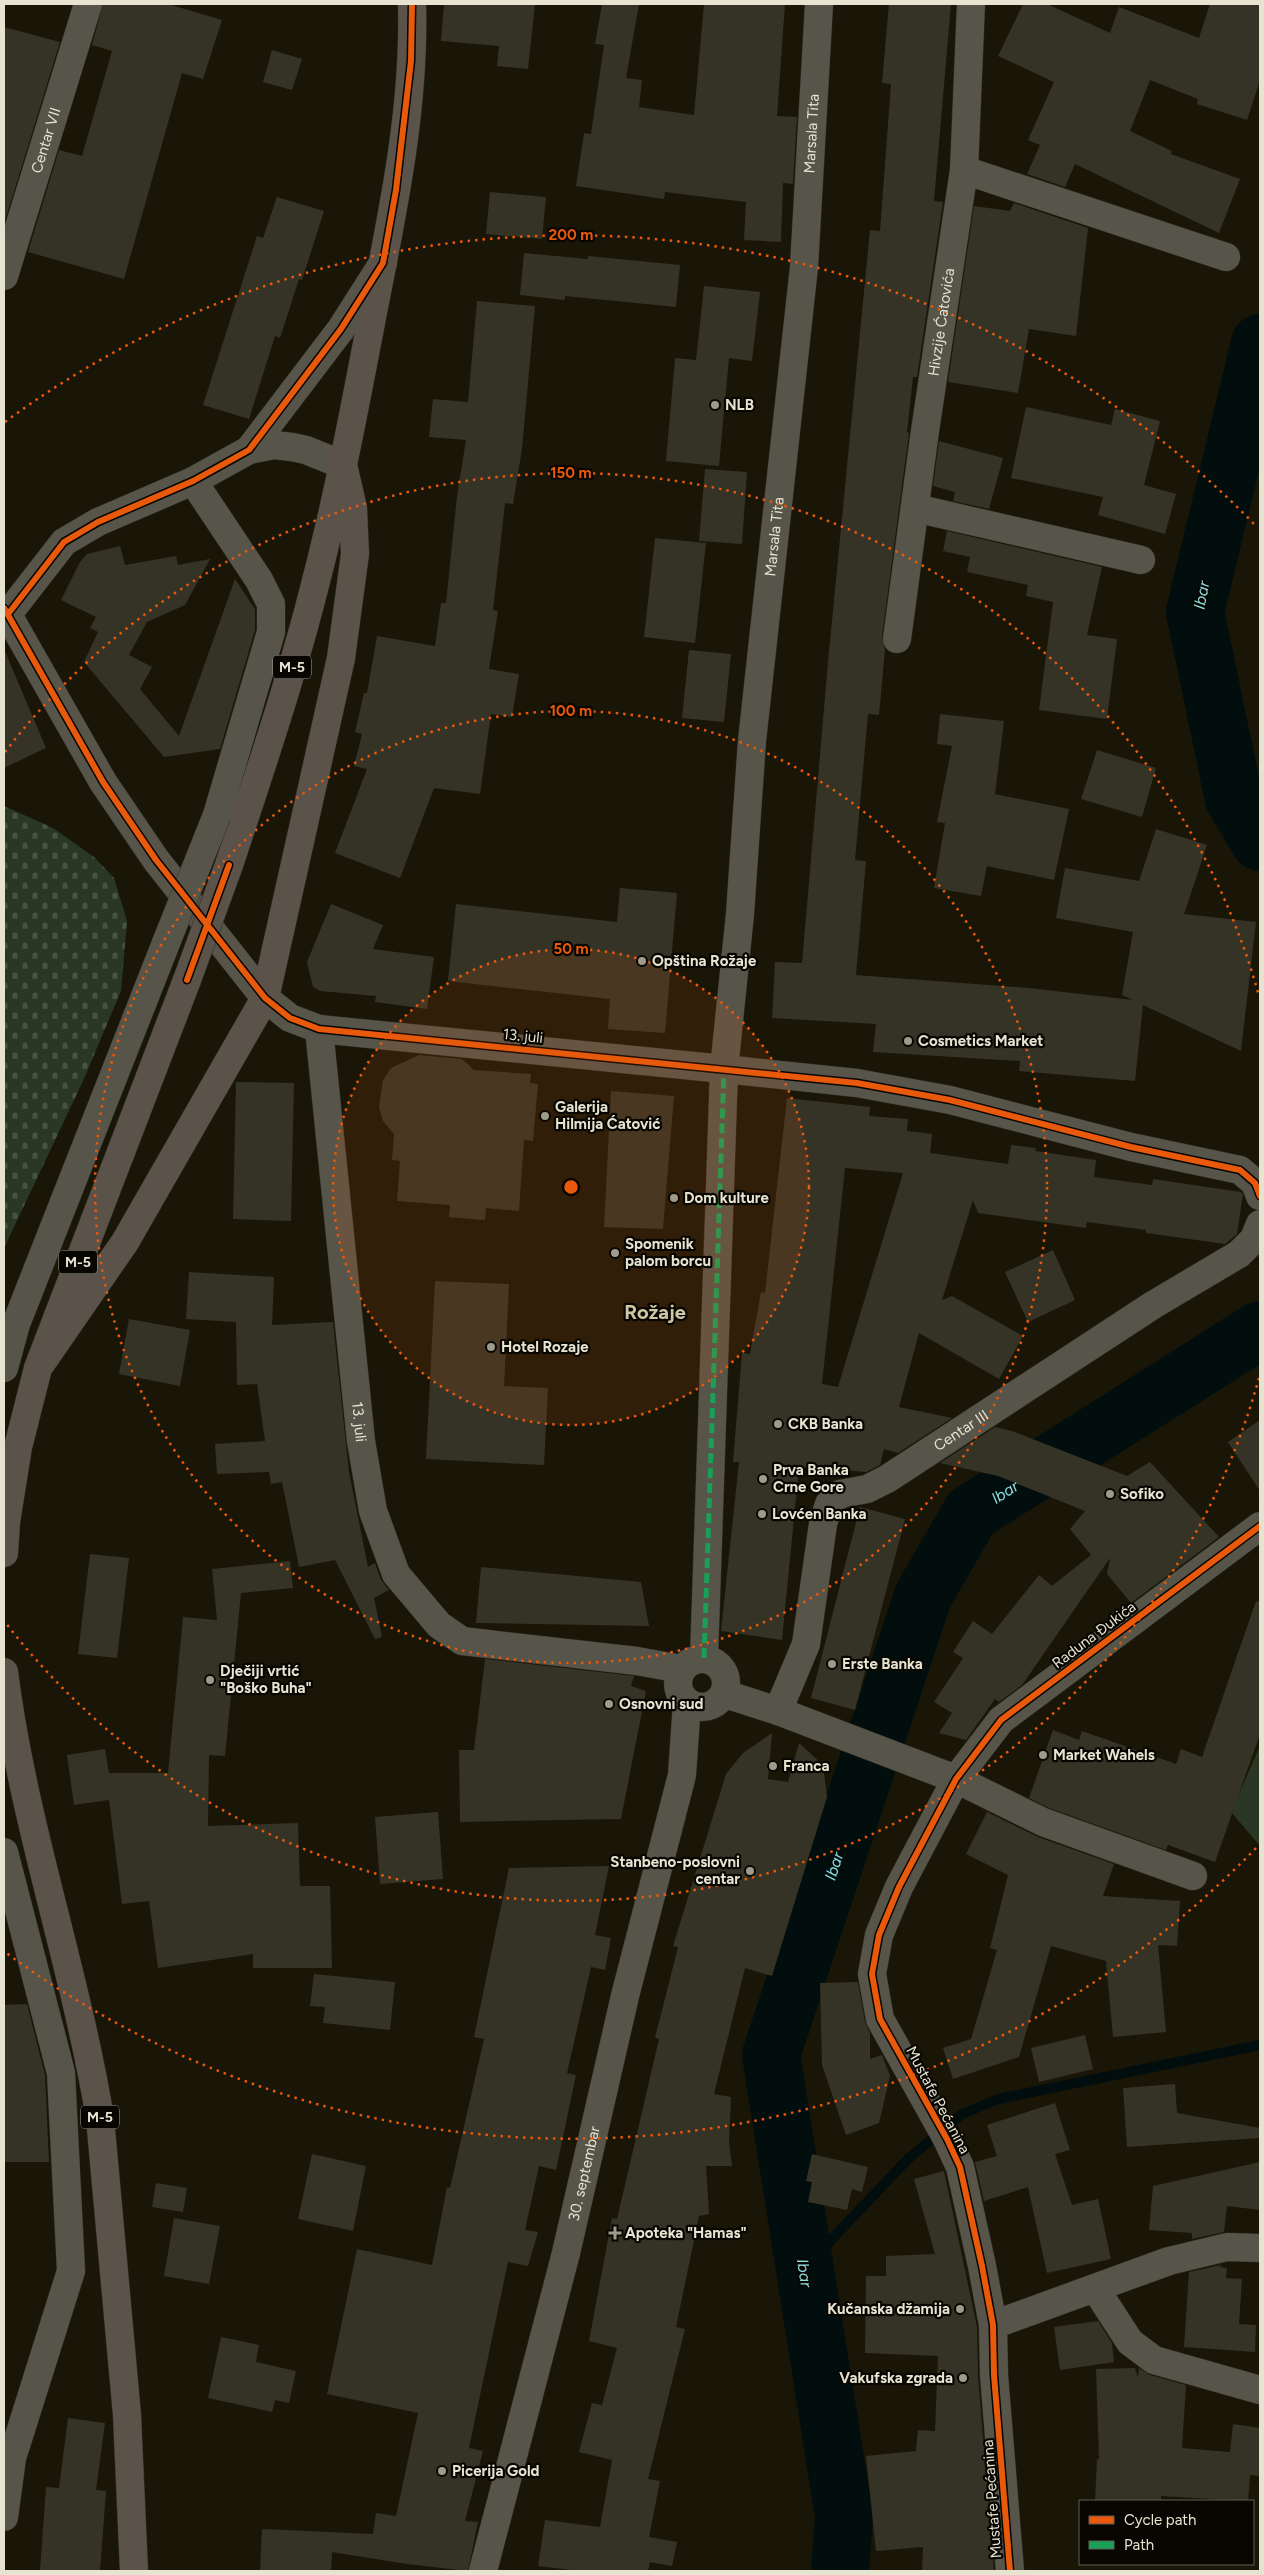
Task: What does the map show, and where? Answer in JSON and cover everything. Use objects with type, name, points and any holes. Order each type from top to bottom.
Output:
[{"type":"main road","name":"M-5","points":[[4,1553],[6,1522],[18,1447],[38,1368],[187,980],[229,865],[289,678],[316,580],[343,465],[396,190],[412,61],[412,4]]},
{"type":"main road","points":[[38,1368],[125,1242],[265,998],[341,658],[354,554],[353,508],[343,465]]},
{"type":"main road","name":"M-5","points":[[4,1672],[11,1728],[26,1799],[92,2070],[100,2118],[127,2415],[134,2571]]},
{"type":"street","name":"Centar VII","points":[[4,276],[88,4]]},
{"type":"street","name":"Marsala Tita","points":[[692,1664],[724,1069],[740,914],[752,740],[804,267],[818,4]]},
{"type":"street","name":"Hivzije Ćatovića","points":[[897,639],[964,170],[971,4]]},
{"type":"street","points":[[964,170],[1226,257]]},
{"type":"street","points":[[249,450],[341,329],[383,262]]},
{"type":"street","points":[[319,1029],[290,1018],[265,998],[156,860],[113,798],[6,611],[64,542],[98,522],[193,481],[249,450],[274,445],[292,447],[306,450],[343,465]]},
{"type":"street","points":[[4,1368],[16,1324],[217,816],[271,632],[271,604],[259,580],[193,481]]},
{"type":"street","points":[[915,508],[1141,560]]},
{"type":"street","name":"13. juli","points":[[692,1664],[637,1661],[462,1640],[439,1625],[396,1574],[373,1512],[361,1441],[319,1029],[724,1069],[857,1084],[950,1100],[1131,1147],[1240,1170],[1255,1183],[1260,1196]]},
{"type":"street","name":"Centar III","points":[[778,1711],[806,1644],[823,1524],[829,1504],[840,1494],[867,1489],[887,1479],[1153,1305],[1238,1254],[1254,1239],[1260,1224]]},
{"type":"street","name":"Raduna Ðukića","points":[[945,1775],[1001,1720],[1260,1526]]},
{"type":"street","points":[[692,1664],[718,1664],[726,1678],[721,1698],[708,1707],[698,1708],[686,1703],[679,1693],[677,1681],[692,1664]]},
{"type":"street","points":[[721,1698],[778,1711],[945,1775],[1043,1822],[1193,1876]]},
{"type":"street","name":"30. septembar","points":[[682,1774],[721,1698]]},
{"type":"street","name":"30. septembar","points":[[483,2571],[566,2253],[624,1996],[682,1774],[686,1703]]},
{"type":"street","name":"Mustafe Pećanina","points":[[945,1775],[879,1935],[872,1974],[880,2019],[942,2129],[960,2166],[993,2324],[994,2375],[1010,2571]]},
{"type":"street","points":[[4,1852],[61,2073],[71,2271],[8,2459],[4,2517]]},
{"type":"street","points":[[993,2324],[1169,2261],[1228,2248],[1260,2248]]},
{"type":"street","points":[[1095,2288],[1130,2342],[1154,2360],[1260,2390]]},
{"type":"green space","points":[[4,806],[53,828],[94,857],[114,878],[127,921],[121,991],[83,1081],[4,1248]]},
{"type":"green space","points":[[1260,1746],[1260,1846],[1231,1812]]},
{"type":"building","points":[[103,4],[168,4],[222,20],[203,79],[182,73],[124,279],[28,252],[59,150],[82,156],[112,51],[92,45]]},
{"type":"building","points":[[444,4],[535,4],[528,69],[497,66],[499,46],[441,41]]},
{"type":"building","points":[[602,4],[639,4],[626,78],[642,80],[639,107],[694,115],[704,4],[785,4],[777,116],[797,117],[793,184],[783,183],[781,242],[744,240],[746,202],[665,192],[664,199],[576,186],[584,133],[591,134],[604,45],[595,44]]},
{"type":"building","points":[[889,4],[951,4],[934,201],[943,202],[917,377],[913,377],[907,432],[909,433],[882,637],[885,649],[879,715],[868,714],[855,860],[866,861],[856,975],[1029,988],[1133,1000],[1122,995],[1133,932],[1056,918],[1065,868],[1139,881],[1156,829],[1207,845],[1184,914],[1256,922],[1241,1051],[1143,1005],[1135,1081],[1019,1071],[1020,1061],[873,1052],[876,1024],[772,1018],[775,962],[802,963],[828,662],[870,230],[880,231],[891,84],[882,83]]},
{"type":"building","points":[[1023,4],[1047,4],[1110,33],[1119,7],[1199,38],[1210,4],[1260,4],[1260,80],[1247,120],[1197,104],[1198,99],[1150,80],[1130,131],[1172,151],[1171,154],[1240,179],[1219,233],[1075,164],[1065,187],[1027,174],[1040,145],[1028,140],[1054,82],[998,56]]},
{"type":"building","points":[[4,27],[60,42],[4,224]]},
{"type":"building","points":[[272,50],[302,59],[292,90],[263,82]]},
{"type":"building","points":[[490,192],[546,197],[542,239],[486,234]]},
{"type":"building","points":[[277,197],[324,211],[302,280],[299,279],[280,338],[275,336],[249,419],[203,405],[257,236],[263,238]]},
{"type":"building","points":[[1014,203],[1088,228],[1076,336],[1029,329],[1018,393],[948,382],[974,206],[1010,211]]},
{"type":"building","points":[[524,253],[588,259],[588,256],[680,265],[676,307],[565,296],[565,300],[520,295]]},
{"type":"building","points":[[704,286],[760,292],[752,361],[729,358],[719,466],[666,461],[675,358],[696,360]]},
{"type":"building","points":[[477,301],[535,306],[522,449],[513,504],[505,503],[493,610],[498,611],[489,669],[519,674],[512,717],[491,714],[480,794],[434,788],[400,878],[335,853],[367,769],[354,766],[362,734],[355,732],[364,693],[367,693],[377,636],[435,646],[441,603],[446,603],[457,496],[466,440],[429,437],[433,399],[468,402]]},
{"type":"building","points":[[1026,407],[1111,425],[1115,409],[1160,421],[1144,485],[1176,494],[1165,534],[1098,515],[1103,497],[1011,478]]},
{"type":"building","points":[[939,441],[1003,458],[989,509],[953,501],[955,492],[933,486]]},
{"type":"building","points":[[705,469],[747,472],[742,544],[699,541]]},
{"type":"building","points":[[947,531],[1102,567],[1087,635],[1117,639],[1107,719],[1039,710],[1053,602],[1026,596],[1028,585],[967,572],[970,557],[943,551]]},
{"type":"building","points":[[655,538],[706,543],[695,643],[644,637]]},
{"type":"building","points":[[120,546],[125,565],[176,556],[178,565],[210,559],[185,605],[147,622],[129,655],[152,667],[140,689],[179,736],[235,579],[255,609],[255,630],[220,749],[164,757],[84,662],[98,632],[90,628],[96,617],[61,600],[80,562],[87,554]]},
{"type":"building","points":[[4,649],[46,748],[4,768]]},
{"type":"building","points":[[689,650],[731,654],[724,722],[682,718]]},
{"type":"building","points":[[940,714],[1004,721],[995,794],[1069,809],[1054,880],[987,866],[981,896],[934,888],[945,823],[937,822],[952,746],[937,744]]},
{"type":"building","points":[[1097,750],[1156,768],[1142,817],[1081,799]]},
{"type":"building","points":[[620,888],[677,893],[665,1033],[608,1029],[610,999],[448,981],[456,904],[617,922]]},
{"type":"building","points":[[331,904],[383,925],[373,949],[434,957],[427,1009],[375,1002],[376,996],[320,991],[313,987],[307,962]]},
{"type":"building","points":[[419,1055],[462,1059],[474,1070],[531,1074],[530,1083],[538,1084],[533,1141],[524,1140],[519,1211],[486,1208],[485,1220],[449,1217],[450,1205],[397,1201],[400,1161],[392,1160],[394,1134],[383,1121],[379,1107],[383,1080],[391,1068]]},
{"type":"building","points":[[236,1082],[294,1083],[291,1221],[233,1219]]},
{"type":"building","points":[[611,1091],[674,1096],[663,1229],[604,1227]]},
{"type":"building","points":[[787,1098],[870,1107],[869,1116],[908,1119],[907,1131],[932,1134],[930,1153],[1008,1164],[1011,1145],[1036,1148],[1035,1151],[1096,1160],[1094,1177],[1152,1185],[1153,1179],[1241,1192],[1243,1194],[1237,1234],[1225,1244],[1146,1233],[1146,1230],[1087,1222],[1086,1228],[978,1213],[973,1200],[942,1300],[952,1296],[1023,1336],[999,1379],[919,1333],[899,1407],[952,1418],[898,1453],[884,1449],[880,1465],[866,1472],[799,1467],[782,1640],[721,1631],[739,1462],[733,1462],[742,1353],[750,1354],[761,1292],[765,1293]],"holes":[[[845,1168],[903,1173],[838,1387],[822,1384]]]},
{"type":"building","points":[[1053,1250],[1075,1300],[1028,1322],[1005,1272]]},
{"type":"building","points":[[189,1272],[274,1277],[272,1325],[333,1322],[349,1472],[368,1567],[375,1563],[381,1580],[389,1590],[374,1598],[382,1637],[375,1639],[335,1560],[299,1567],[282,1482],[271,1484],[269,1472],[217,1474],[215,1444],[265,1441],[257,1384],[237,1385],[236,1322],[186,1319]]},
{"type":"building","points":[[435,1281],[509,1284],[504,1386],[548,1388],[544,1465],[426,1459]]},
{"type":"building","points":[[129,1319],[190,1330],[180,1386],[119,1374]]},
{"type":"building","points":[[1260,1420],[1260,1491],[1228,1442]]},
{"type":"building","points":[[995,1427],[1012,1431],[1127,1476],[1150,1462],[1219,1537],[1131,1603],[1107,1574],[1110,1558],[1022,1685],[999,1702],[995,1699],[966,1740],[939,1733],[952,1713],[934,1702],[963,1658],[953,1652],[973,1621],[992,1634],[1039,1575],[1052,1586],[1091,1555],[1070,1529],[1085,1511],[998,1476],[940,1463]]},
{"type":"building","points":[[860,1507],[905,1519],[855,1710],[811,1698]]},
{"type":"building","points":[[90,1554],[129,1558],[117,1658],[78,1654]]},
{"type":"building","points":[[290,1561],[293,1588],[241,1593],[225,1756],[209,1755],[208,1826],[298,1823],[300,1886],[330,1886],[332,1968],[253,1968],[253,1954],[158,1968],[149,1901],[122,1904],[109,1800],[74,1805],[67,1755],[105,1749],[109,1773],[168,1773],[183,1617],[217,1620],[212,1569]]},
{"type":"building","points":[[481,1567],[641,1582],[649,1626],[476,1623]]},
{"type":"building","points":[[1256,1601],[1260,1602],[1260,1734],[1215,1862],[1168,1845],[1166,1850],[1049,1808],[1029,1798],[1053,1730],[1079,1740],[1082,1731],[1176,1764],[1181,1749],[1202,1757]]},
{"type":"building","points":[[485,1659],[634,1676],[631,1686],[646,1691],[621,1819],[460,1822],[459,1750],[474,1750]]},
{"type":"building","points":[[772,1733],[768,1779],[788,1782],[799,1743],[823,1765],[827,1797],[772,1976],[745,1968],[714,2094],[731,2097],[729,2142],[732,2166],[706,2166],[709,2214],[699,2216],[676,2327],[685,2329],[648,2479],[660,2481],[649,2537],[677,2542],[672,2566],[650,2562],[648,2571],[580,2571],[538,2566],[545,2520],[600,2527],[612,2460],[579,2452],[592,2403],[602,2405],[617,2348],[589,2341],[612,2218],[617,2219],[659,2039],[655,2038],[678,1947],[673,1946],[726,1774],[743,1753]]},
{"type":"building","points":[[438,1812],[443,1879],[380,1884],[375,1817]]},
{"type":"building","points":[[987,1812],[1038,1837],[1114,1864],[1103,1896],[1180,1901],[1177,1946],[1158,1945],[1166,2032],[1113,2037],[1106,1961],[1051,1946],[1019,2057],[953,2079],[943,2048],[971,2039],[997,1950],[990,1948],[1008,1875],[966,1854]]},
{"type":"building","points":[[609,1866],[595,1935],[611,1938],[605,1970],[591,1967],[567,2073],[576,2075],[556,2170],[539,2166],[525,2230],[538,2232],[528,2266],[508,2262],[469,2448],[483,2451],[465,2521],[478,2522],[468,2571],[407,2564],[332,2552],[331,2571],[260,2571],[262,2529],[373,2534],[376,2513],[396,2516],[418,2413],[327,2394],[357,2249],[432,2265],[447,2187],[450,2188],[484,2039],[474,2037],[509,1868]]},
{"type":"building","points":[[314,1974],[395,1982],[390,2030],[323,2023],[325,2007],[310,2006]]},
{"type":"building","points":[[858,1982],[865,2022],[870,2033],[870,2059],[882,2055],[890,2076],[879,2123],[846,2135],[822,2065],[820,1983]]},
{"type":"building","points":[[27,2004],[45,2075],[49,2162],[4,2162],[4,2005]]},
{"type":"building","points":[[1085,2035],[1093,2069],[1039,2082],[1031,2048]]},
{"type":"building","points":[[1175,2084],[1177,2113],[1260,2128],[1260,2138],[1127,2147],[1123,2088]]},
{"type":"building","points":[[1055,2103],[1070,2150],[1055,2154],[1072,2205],[1098,2199],[1111,2259],[1047,2273],[1028,2187],[984,2201],[975,2162],[997,2156],[987,2125]]},
{"type":"building","points":[[312,2154],[366,2166],[353,2231],[298,2219]]},
{"type":"building","points":[[812,2154],[868,2167],[862,2192],[852,2189],[847,2210],[808,2202],[812,2182],[806,2181]]},
{"type":"building","points":[[1260,2162],[1260,2210],[1227,2206],[1224,2232],[1192,2239],[1192,2233],[1149,2230],[1153,2186]]},
{"type":"building","points":[[944,2171],[977,2327],[978,2376],[994,2571],[922,2571],[923,2547],[876,2551],[866,2456],[916,2451],[918,2430],[935,2431],[938,2356],[865,2353],[866,2276],[886,2276],[886,2256],[935,2254],[914,2179]]},
{"type":"building","points":[[156,2183],[187,2188],[183,2212],[152,2207]]},
{"type":"building","points":[[174,2218],[220,2226],[209,2284],[164,2276]]},
{"type":"building","points":[[1221,2265],[1220,2267],[1227,2268],[1226,2278],[1242,2279],[1239,2324],[1256,2325],[1255,2352],[1184,2347],[1189,2272]]},
{"type":"building","points":[[1098,2321],[1112,2343],[1114,2362],[1060,2370],[1054,2327]]},
{"type":"building","points":[[221,2337],[259,2345],[256,2362],[296,2371],[289,2403],[275,2400],[272,2412],[208,2398]]},
{"type":"building","points":[[1135,2368],[1138,2378],[1139,2368],[1150,2375],[1186,2385],[1182,2448],[1230,2452],[1233,2424],[1260,2428],[1260,2476],[1250,2475],[1248,2500],[1161,2496],[1161,2500],[1095,2500],[1097,2459],[1099,2459],[1096,2369]]},
{"type":"building","points":[[68,2418],[105,2423],[96,2490],[106,2491],[100,2571],[40,2571],[46,2487],[59,2488]]},
{"type":"waterway","name":"Ibar","points":[[1260,343],[1195,612],[1234,799],[1260,842]]},
{"type":"waterway","name":"Ibar","points":[[840,2571],[844,2516],[771,2055],[923,1596],[971,1513],[1260,1330]]},
{"type":"waterway","points":[[806,2273],[831,2240],[907,2160],[962,2114],[998,2099],[1260,2045]]},
{"type":"marked path","points":[[704,1658],[724,1069]]},
{"type":"cycle path","points":[[8,614],[64,542],[98,522],[193,481],[249,450],[341,329],[383,263],[396,190],[411,61],[412,4]]},
{"type":"cycle path","points":[[4,608],[103,782],[156,860],[265,998],[290,1018],[319,1029],[857,1083],[950,1100],[1131,1147],[1240,1170],[1255,1183],[1260,1196]]},
{"type":"cycle path","points":[[187,980],[229,865]]},
{"type":"cycle path","points":[[1010,2571],[994,2375],[993,2325],[982,2266],[960,2167],[947,2139],[880,2019],[872,1974],[879,1935],[899,1887],[956,1779],[1001,1720],[1260,1526]]},
{"type":"place","name":"NLB","points":[[715,405]]},
{"type":"place","name":"Opština Rožaje","points":[[642,961]]},
{"type":"place","name":"Cosmetics Market","points":[[908,1041]]},
{"type":"place","name":"Galerija Hilmija Ćatović","points":[[545,1116]]},
{"type":"place","name":"Dom kulture","points":[[674,1198]]},
{"type":"place","name":"Spomenik palom borcu","points":[[615,1253]]},
{"type":"place","name":"Hotel Rozaje","points":[[491,1347]]},
{"type":"place","name":"CKB Banka","points":[[778,1424]]},
{"type":"place","name":"Prva Banka Crne Gore","points":[[763,1479]]},
{"type":"place","name":"Sofiko","points":[[1110,1494]]},
{"type":"place","name":"Lovćen Banka","points":[[762,1514]]},
{"type":"place","name":"Erste Banka","points":[[832,1664]]},
{"type":"place","name":"Dječiji vrtić \"Boško Buha\"","points":[[210,1680]]},
{"type":"place","name":"Osnovni sud","points":[[609,1704]]},
{"type":"place","name":"Market Wahels","points":[[1043,1755]]},
{"type":"place","name":"Franca","points":[[773,1766]]},
{"type":"place","name":"Stanbeno-poslovni centar","points":[[750,1871]]},
{"type":"place","name":"Apoteka \"Hamas\"","points":[[615,2233]]},
{"type":"place","name":"Kučanska džamija","points":[[960,2309]]},
{"type":"place","name":"Vakufska zgrada","points":[[963,2378]]},
{"type":"place","name":"Picerija Gold","points":[[442,2471]]},
{"type":"district","name":"Rožaje","points":[[655,1312]]}]
